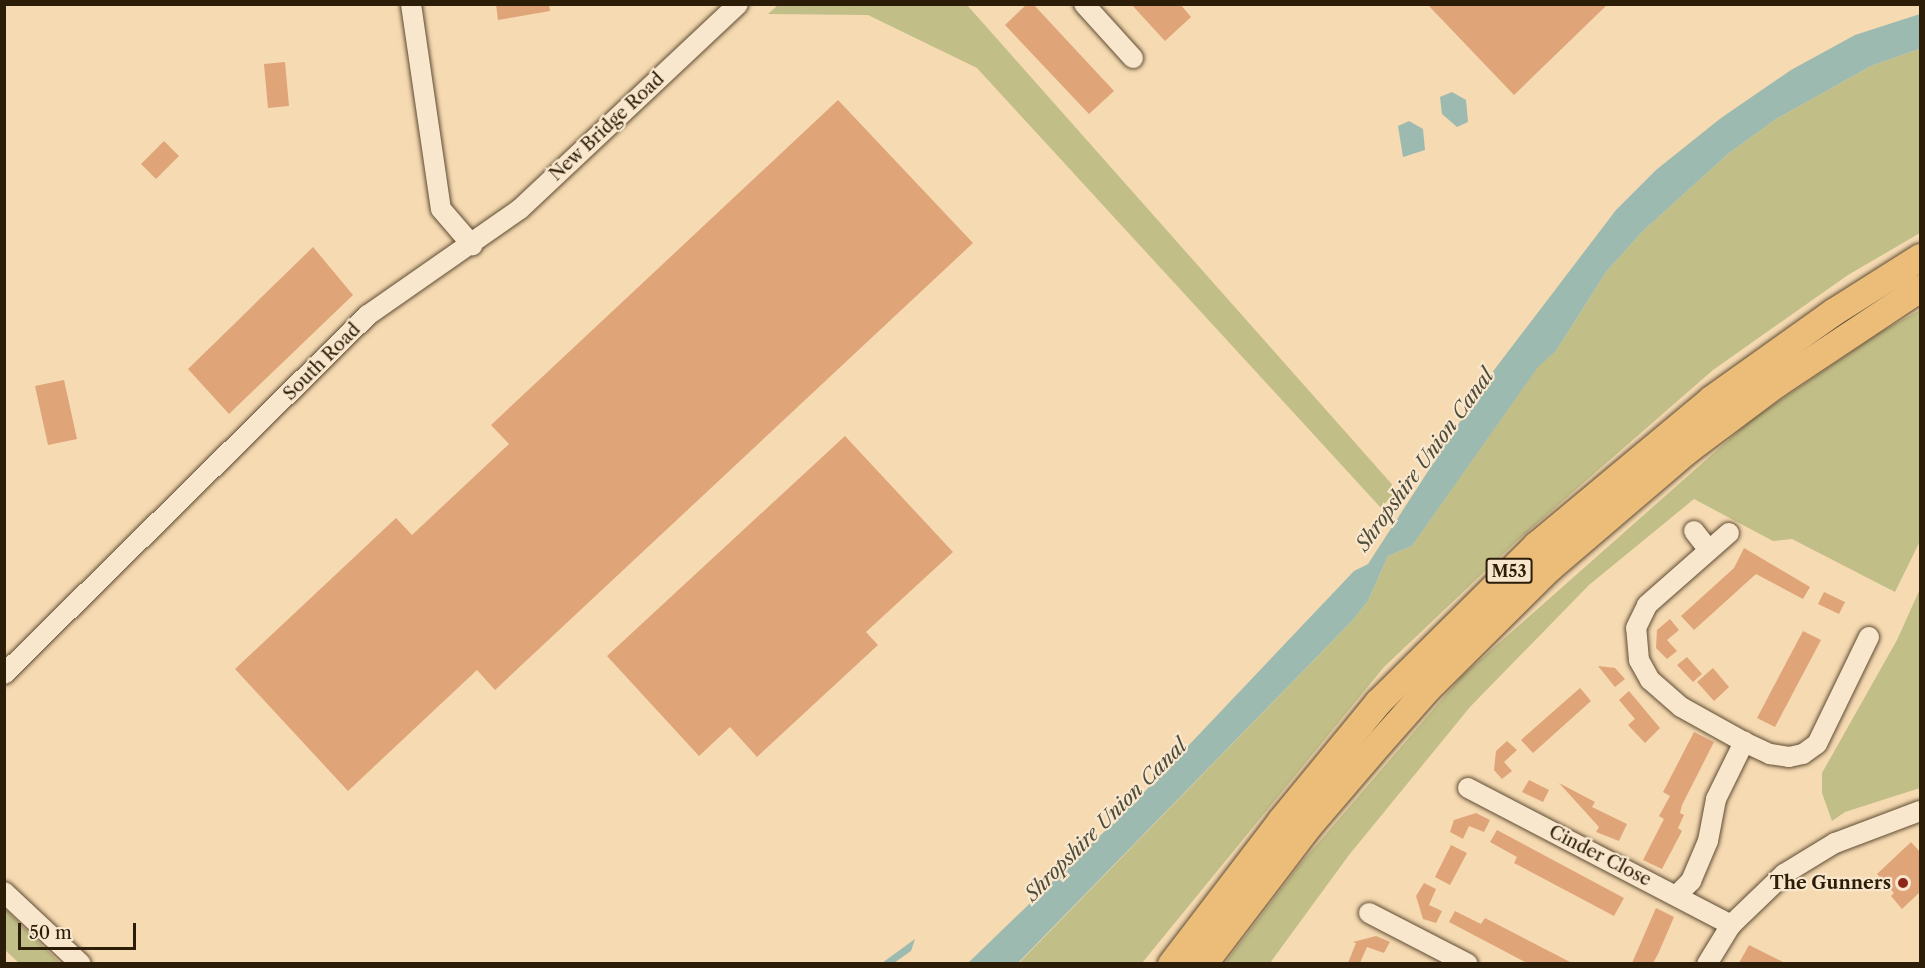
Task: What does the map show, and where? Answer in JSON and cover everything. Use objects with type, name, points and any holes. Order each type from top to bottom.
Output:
[{"type":"highway","name":"M53","points":[[1171,963],[1281,820],[1378,702],[1536,545],[1632,462],[1719,393],[1833,312],[1920,257]]},
{"type":"highway","name":"M53","points":[[1203,963],[1302,834],[1380,742],[1428,688],[1549,568],[1687,450],[1777,383],[1920,288]]},
{"type":"street","points":[[411,4],[441,208],[472,245]]},
{"type":"street","name":"New Bridge Road","points":[[472,245],[520,209],[738,4]]},
{"type":"street","points":[[1084,4],[1133,58]]},
{"type":"street","name":"South Road","points":[[4,674],[368,315],[472,245]]},
{"type":"street","points":[[1694,531],[1709,550]]},
{"type":"street","points":[[1729,533],[1647,605],[1634,640],[1639,660],[1650,680],[1681,707],[1770,754],[1789,757],[1803,754],[1817,744],[1869,637]]},
{"type":"street","points":[[1677,895],[1691,881],[1708,842],[1716,799],[1744,742]]},
{"type":"street","name":"Cinder Close","points":[[1468,788],[1731,925]]},
{"type":"street","points":[[1707,963],[1731,925],[1784,874],[1826,849],[1920,811]]},
{"type":"street","points":[[4,892],[81,963]]},
{"type":"street","points":[[1369,913],[1468,963]]},
{"type":"shaded area","points":[[778,5],[967,5],[1397,490],[1381,508],[977,68],[868,15],[768,14]]},
{"type":"shaded area","points":[[1920,45],[1920,233],[1848,275],[1713,370],[1517,541],[1384,667],[1142,963],[1018,964],[1352,621],[1368,601],[1388,556],[1412,546],[1538,366],[1556,351],[1606,272],[1643,231],[1728,154],[1776,119],[1871,66],[1919,49]]},
{"type":"shaded area","points":[[1920,310],[1920,541],[1895,592],[1792,539],[1773,541],[1694,499],[1589,585],[1470,707],[1349,855],[1270,963],[1225,963],[1301,863],[1462,676],[1751,420],[1879,333]]},
{"type":"shaded area","points":[[1920,589],[1920,788],[1845,812],[1832,821],[1822,793],[1822,773],[1897,640]]},
{"type":"shaded area","points":[[5,909],[60,963],[19,963],[5,950]]},
{"type":"water","points":[[1920,14],[1919,49],[1871,66],[1776,119],[1728,154],[1643,231],[1606,272],[1556,351],[1538,367],[1412,546],[1388,556],[1368,601],[1352,621],[1018,963],[968,963],[1132,805],[1354,571],[1368,564],[1491,374],[1616,210],[1656,170],[1721,118],[1791,70],[1855,35]]},
{"type":"water","points":[[1452,92],[1466,100],[1468,122],[1457,127],[1442,114],[1440,97]]},
{"type":"water","points":[[1409,121],[1423,129],[1425,150],[1403,157],[1398,126]]},
{"type":"water","points":[[915,939],[911,951],[894,963],[882,963]]},
{"type":"building","points":[[496,4],[549,4],[550,11],[498,20]]},
{"type":"building","points":[[1027,4],[1033,4],[1114,91],[1089,114],[1005,25]]},
{"type":"building","points":[[1131,4],[1180,4],[1191,17],[1165,41]]},
{"type":"building","points":[[1427,4],[1608,4],[1514,95]]},
{"type":"building","points":[[285,62],[289,106],[268,108],[264,64]]},
{"type":"building","points":[[838,100],[973,243],[495,690],[477,670],[348,791],[235,669],[396,518],[412,535],[509,444],[491,425]]},
{"type":"building","points":[[164,141],[179,156],[156,179],[141,164]]},
{"type":"building","points":[[313,247],[353,295],[229,414],[188,369]]},
{"type":"building","points":[[64,380],[77,439],[48,445],[35,386]]},
{"type":"building","points":[[845,436],[953,552],[866,632],[878,645],[757,757],[730,727],[699,756],[607,656]]},
{"type":"building","points":[[1744,548],[1810,587],[1803,599],[1756,574],[1694,630],[1681,616],[1734,568]]},
{"type":"building","points":[[1824,592],[1845,602],[1839,614],[1818,604]]},
{"type":"building","points":[[1670,619],[1679,630],[1667,640],[1677,651],[1667,659],[1656,648],[1657,630]]},
{"type":"building","points":[[1803,631],[1821,640],[1775,727],[1757,718]]},
{"type":"building","points":[[1687,657],[1702,674],[1693,682],[1677,665]]},
{"type":"building","points":[[1598,666],[1615,668],[1625,679],[1615,687]]},
{"type":"building","points":[[1713,668],[1729,687],[1714,701],[1697,682]]},
{"type":"building","points":[[1580,688],[1591,701],[1533,753],[1521,740]]},
{"type":"building","points":[[1629,691],[1660,728],[1645,743],[1628,725],[1635,719],[1619,700]]},
{"type":"building","points":[[1694,732],[1714,742],[1682,805],[1680,813],[1684,815],[1678,828],[1682,831],[1662,869],[1643,860],[1664,819],[1659,816],[1670,796],[1663,792]]},
{"type":"building","points":[[1507,741],[1517,750],[1504,762],[1512,771],[1502,779],[1494,770],[1496,751]]},
{"type":"building","points":[[1529,780],[1549,790],[1543,802],[1522,792]]},
{"type":"building","points":[[1559,783],[1595,802],[1592,807],[1627,824],[1619,841],[1596,832],[1599,827]]},
{"type":"building","points":[[1476,813],[1490,820],[1484,832],[1469,826],[1463,839],[1450,832],[1454,820]]},
{"type":"building","points":[[1497,830],[1624,898],[1614,916],[1514,863],[1517,857],[1490,842]]},
{"type":"building","name":"The Gunners","points":[[1911,842],[1920,852],[1920,892],[1902,909],[1891,896],[1894,893],[1877,874]]},
{"type":"building","points":[[1451,845],[1467,853],[1450,885],[1435,877]]},
{"type":"building","points":[[1424,883],[1436,889],[1429,905],[1442,911],[1436,923],[1423,919],[1416,896]]},
{"type":"building","points":[[1656,908],[1674,917],[1658,954],[1653,963],[1632,963]]},
{"type":"building","points":[[1455,911],[1481,924],[1485,918],[1572,963],[1527,963],[1449,922]]},
{"type":"building","points":[[1376,936],[1390,942],[1384,953],[1367,947],[1360,963],[1348,963],[1356,943],[1353,942]]},
{"type":"building","points":[[1749,945],[1785,963],[1739,963]]},
{"type":"place","name":"The Gunners","points":[[1903,883]]},
{"type":"water label","name":"Shropshire Union Canal","points":[[1425,460]]},
{"type":"water label","name":"Shropshire Union Canal","points":[[1106,820]]}]
